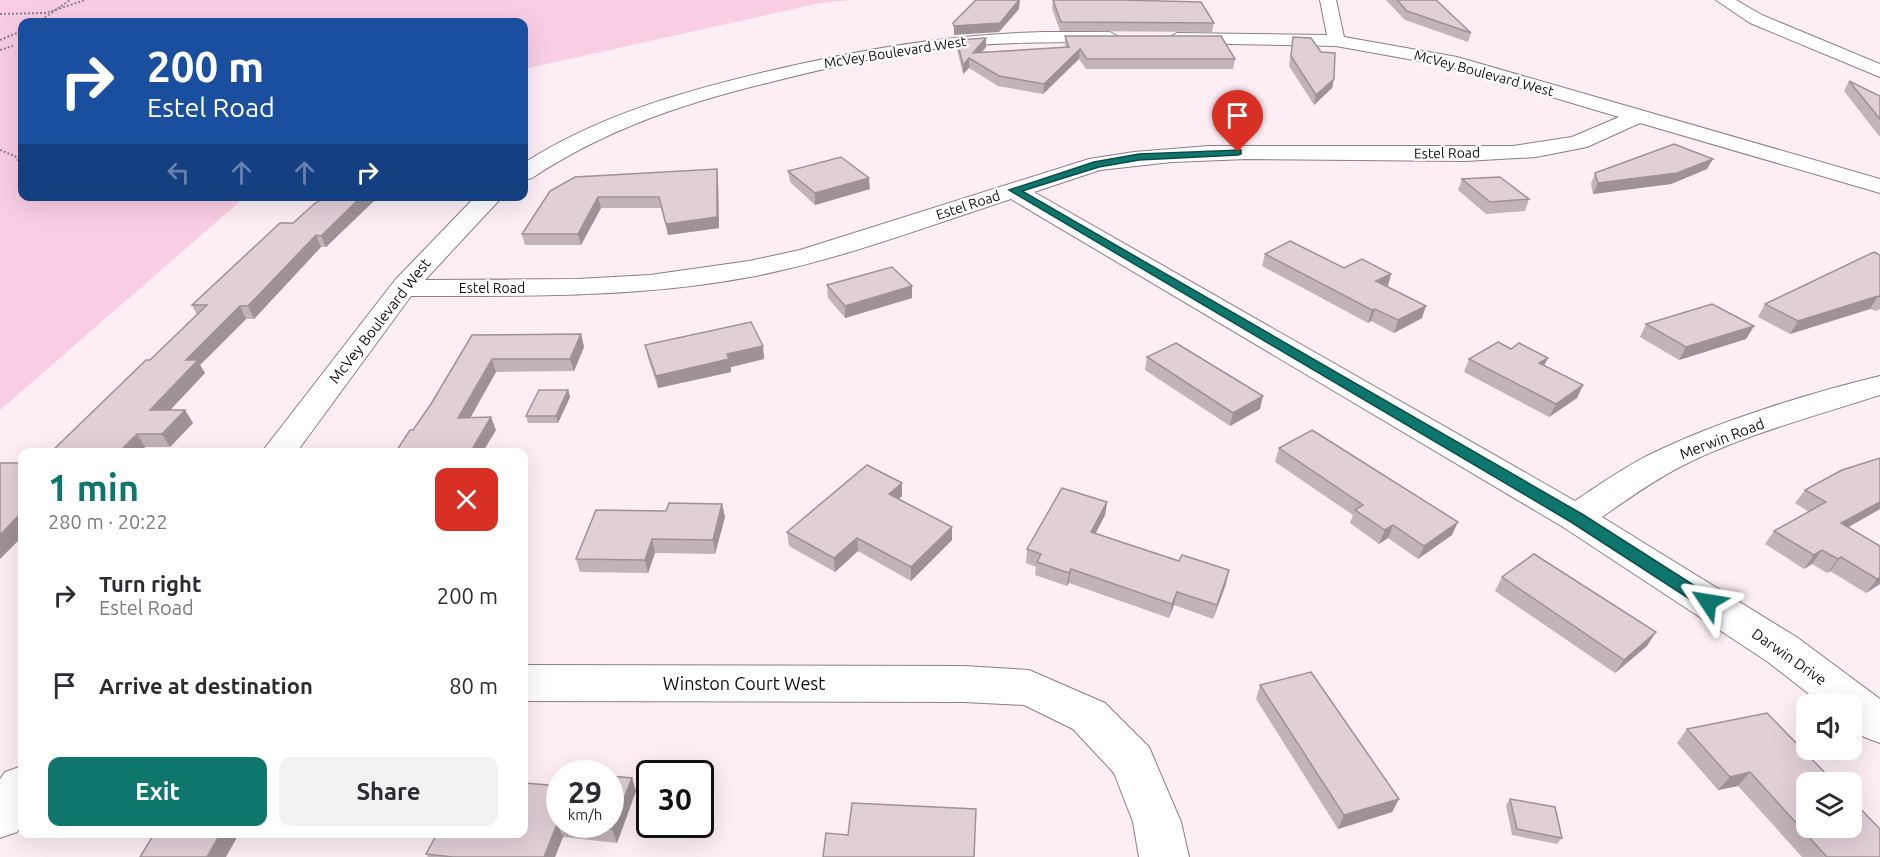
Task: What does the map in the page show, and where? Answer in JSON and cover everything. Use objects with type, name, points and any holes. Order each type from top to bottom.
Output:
[{"type":"street","points":[[1328,0],[1333,15],[1336,41]]},
{"type":"street","points":[[1724,0],[1756,19],[1880,71]]},
{"type":"street","name":"McVey Boulevard West","points":[[528,171],[593,133],[666,105],[817,65],[885,51],[976,40],[1127,37]]},
{"type":"street","name":"McVey Boulevard West","points":[[1161,38],[1336,41],[1450,61],[1880,186]]},
{"type":"street","name":"Estel Road","points":[[404,288],[577,287],[650,283],[749,269],[806,257],[1097,164],[1170,154],[1257,152],[1439,155],[1536,150],[1578,142],[1637,116]]},
{"type":"street","name":"Darwin Drive","points":[[1013,190],[1576,518],[1783,650],[1880,724]]},
{"type":"street","name":"McVey Boulevard West","points":[[282,448],[404,288],[458,225],[485,201]]},
{"type":"street","name":"Merwin Road","points":[[1576,518],[1675,456],[1745,428],[1880,385]]},
{"type":"street","name":"Winston Court West","points":[[528,683],[964,684],[1029,688],[1089,716],[1133,761],[1157,822],[1164,857]]},
{"type":"street","points":[[0,816],[18,792]]},
{"type":"path","points":[[44,18],[70,0]]},
{"type":"path","points":[[0,14],[53,12],[85,0]]},
{"type":"path","points":[[0,40],[18,33]]},
{"type":"path","points":[[0,50],[13,46]]},
{"type":"path","points":[[0,150],[15,156],[18,160]]},
{"type":"shaded area","points":[[0,0],[851,0],[820,3],[528,68],[528,18],[18,18],[18,201],[240,201],[0,410]]},
{"type":"building","points":[[976,0],[1019,0],[1000,23],[954,26],[953,23]]},
{"type":"building","points":[[1053,0],[1201,2],[1214,23],[1061,22]]},
{"type":"building","points":[[1397,0],[1436,0],[1471,33],[1407,11]]},
{"type":"building","points":[[1065,36],[1221,36],[1235,59],[1087,59],[1080,49],[1044,84],[999,76],[969,58],[963,65],[957,40],[986,38],[973,53],[1069,47]]},
{"type":"building","points":[[1293,37],[1311,38],[1321,52],[1335,53],[1334,79],[1316,95],[1291,56]]},
{"type":"building","points":[[1849,81],[1880,96],[1880,119]]},
{"type":"building","points":[[1674,144],[1713,159],[1677,173],[1598,183],[1595,173]]},
{"type":"building","points":[[841,157],[869,178],[815,193],[788,171]]},
{"type":"building","points":[[717,169],[717,217],[666,224],[659,197],[598,197],[578,234],[522,234],[550,191],[575,177]]},
{"type":"building","points":[[1500,177],[1529,199],[1490,202],[1462,179]]},
{"type":"building","points":[[319,201],[357,201],[321,236],[316,235],[248,306],[240,306],[186,360],[198,360],[150,410],[185,410],[162,434],[137,434],[123,448],[55,448],[207,305],[192,305],[280,223],[293,223]]},
{"type":"building","points":[[1290,241],[1344,268],[1362,259],[1391,274],[1376,281],[1426,306],[1398,320],[1375,309],[1372,310],[1265,254]]},
{"type":"building","points":[[1874,252],[1880,255],[1880,297],[1798,321],[1765,304]]},
{"type":"building","points":[[892,267],[912,286],[845,306],[827,285]]},
{"type":"building","points":[[1712,304],[1754,326],[1686,347],[1646,324]]},
{"type":"building","points":[[751,322],[763,346],[727,354],[729,359],[656,376],[645,345]]},
{"type":"building","points":[[581,334],[570,359],[492,359],[458,418],[491,417],[473,448],[398,448],[431,404],[472,335]]},
{"type":"building","points":[[1498,342],[1511,349],[1519,343],[1548,358],[1539,363],[1583,385],[1556,404],[1469,359]]},
{"type":"building","points":[[1176,343],[1263,396],[1233,413],[1147,357]]},
{"type":"building","points":[[539,390],[568,390],[556,416],[526,416]]},
{"type":"building","points":[[1312,430],[1458,522],[1424,546],[1393,525],[1385,530],[1355,510],[1363,505],[1279,448]]},
{"type":"building","points":[[1880,458],[1880,502],[1841,523],[1880,546],[1880,577],[1877,579],[1841,557],[1838,559],[1822,550],[1814,555],[1774,531],[1826,502],[1805,490],[1842,470]]},
{"type":"building","points":[[18,463],[18,516],[0,535],[0,464]]},
{"type":"building","points":[[867,465],[902,483],[889,494],[952,527],[911,567],[857,538],[834,558],[787,532]]},
{"type":"building","points":[[1062,488],[1107,502],[1091,532],[1179,561],[1182,555],[1229,570],[1217,605],[1177,592],[1172,604],[1071,569],[1069,573],[1037,562],[1041,554],[1027,549]]},
{"type":"building","points":[[669,503],[722,504],[713,540],[652,539],[645,560],[576,559],[596,510],[666,511]]},
{"type":"building","points":[[1534,554],[1656,632],[1624,660],[1502,577]]},
{"type":"building","points":[[1311,672],[1399,799],[1344,815],[1260,685]]},
{"type":"building","points":[[1767,713],[1796,743],[1796,760],[1813,760],[1824,772],[1796,772],[1796,823],[1750,772],[1730,777],[1687,729]]},
{"type":"building","points":[[624,777],[632,778],[624,798]]},
{"type":"building","points":[[528,783],[546,785],[546,838],[551,838],[544,857],[453,857],[426,854],[435,838],[528,838]]},
{"type":"building","points":[[1510,799],[1555,807],[1562,838],[1517,829]]},
{"type":"building","points":[[852,803],[976,809],[974,857],[823,857],[826,833],[848,835]]},
{"type":"building","points":[[1862,810],[1880,829],[1880,857],[1827,857],[1810,838],[1862,838]]},
{"type":"building","points":[[152,838],[218,838],[207,857],[140,857]]},
{"type":"route","points":[[1238,152],[1139,157],[1097,164],[1013,190],[1576,518],[1708,602]]}]
